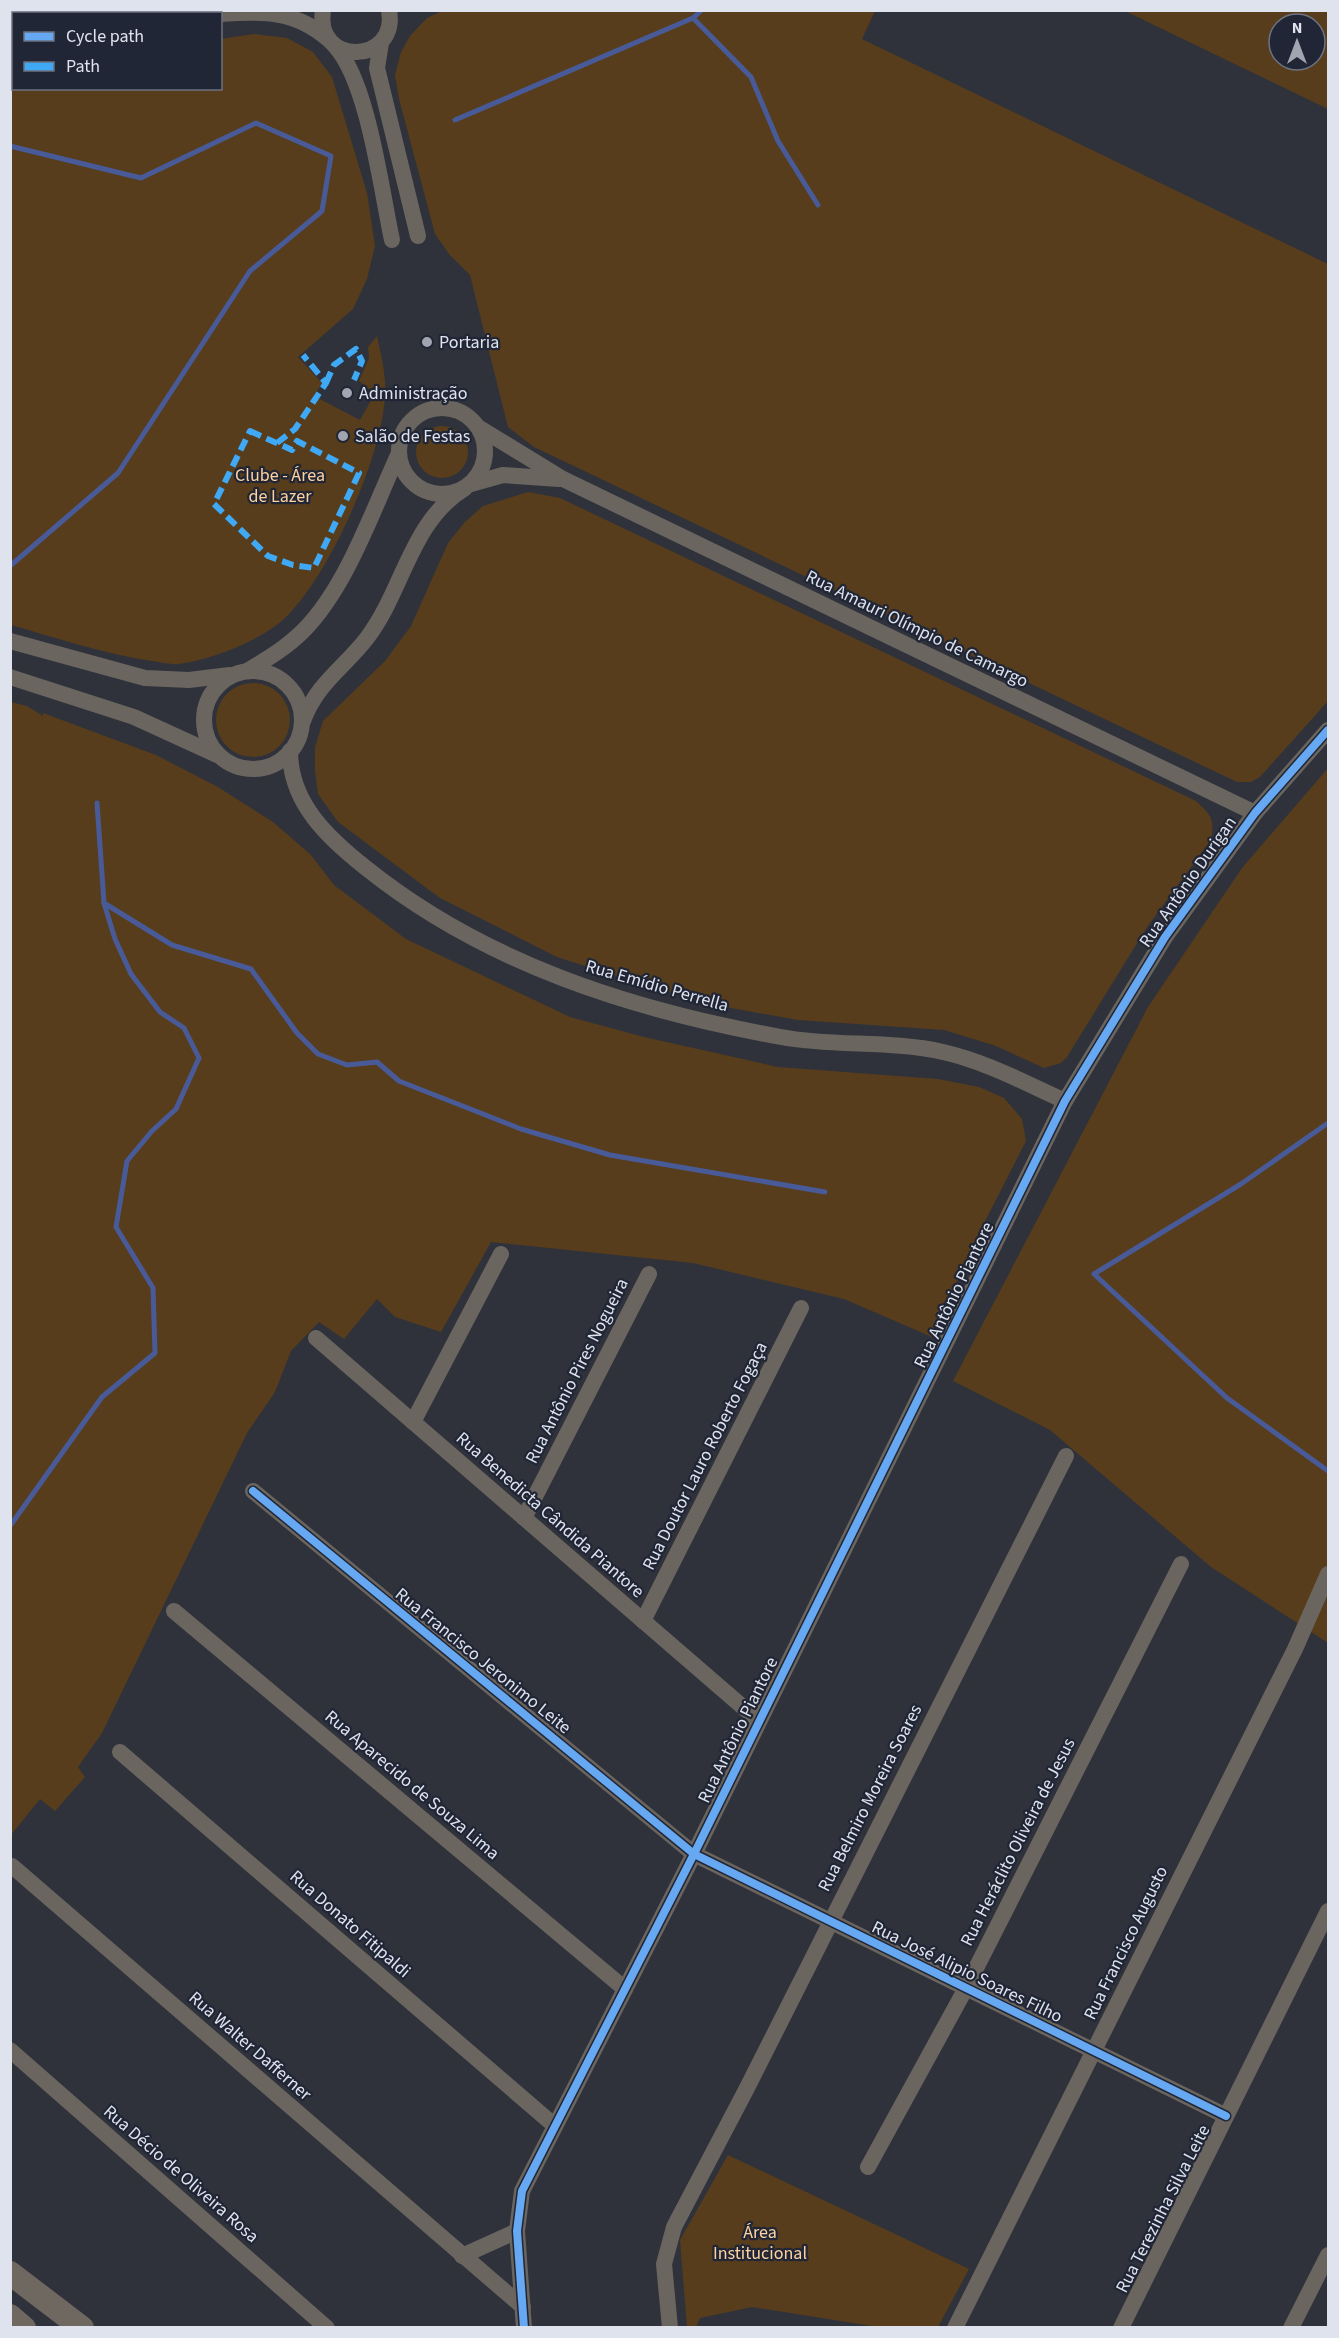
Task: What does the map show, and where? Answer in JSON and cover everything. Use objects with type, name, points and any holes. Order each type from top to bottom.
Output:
[{"type":"main road","points":[[10,2273],[82,2328]]},
{"type":"main road","points":[[10,2316],[24,2328]]},
{"type":"street","points":[[323,10],[322,21],[331,42],[352,53],[363,52],[381,42]]},
{"type":"street","points":[[222,14],[265,11],[308,23],[346,58],[358,84],[392,240]]},
{"type":"street","points":[[392,15],[381,42],[377,68],[418,236]]},
{"type":"street","points":[[10,677],[134,717],[240,766],[258,768],[276,762],[290,751],[310,703],[323,684],[367,639],[381,617],[417,543],[433,518],[448,498],[467,486],[484,461],[484,442],[478,428],[458,411],[430,410],[407,426],[399,443],[399,453],[404,473],[419,488],[439,495],[467,486]]},
{"type":"street","name":"Rua Amauri Olímpio de Camargo","points":[[478,428],[563,479],[1255,813]]},
{"type":"street","points":[[223,759],[216,753],[206,734],[204,713],[212,693],[227,678],[280,652],[304,630],[322,608],[342,575],[399,453]]},
{"type":"street","name":"Rua Amauri Olímpio de Camargo","points":[[467,486],[503,475],[563,479]]},
{"type":"street","points":[[10,641],[144,678],[189,680],[242,672],[267,673],[285,683],[297,699],[302,718],[301,728]]},
{"type":"street","name":"Rua Antônio Durigan","points":[[1037,1157],[1065,1101],[1164,937],[1255,813],[1329,730]]},
{"type":"street","name":"Rua Emídio Perrella","points":[[290,751],[295,781],[307,810],[330,838],[393,890],[444,923],[512,957],[564,980],[626,1002],[700,1021],[817,1042],[865,1044],[943,1052],[991,1066],[1065,1101]]},
{"type":"street","name":"Rua Antônio Piantore","points":[[524,2328],[517,2231],[522,2191],[694,1854],[1037,1157]]},
{"type":"street","points":[[413,1422],[501,1254]]},
{"type":"street","name":"Rua Antônio Pires Nogueira","points":[[524,1518],[649,1274]]},
{"type":"street","name":"Rua Doutor Lauro Roberto Fogaça","points":[[643,1621],[801,1308]]},
{"type":"street","name":"Rua Benedicta Cândida Piantore","points":[[316,1338],[759,1721]]},
{"type":"street","name":"Rua Belmiro Moreira Soares","points":[[670,2328],[664,2264],[674,2227],[747,2088],[1066,1456]]},
{"type":"street","name":"Rua Francisco Jeronimo Leite","points":[[253,1491],[694,1854]]},
{"type":"street","name":"Rua Heráclito Oliveira de Jesus","points":[[868,2167],[966,1988],[1181,1564]]},
{"type":"street","name":"Rua Francisco Augusto","points":[[955,2328],[1295,1649],[1329,1574]]},
{"type":"street","name":"Rua Aparecido de Souza Lima","points":[[174,1611],[625,1989]]},
{"type":"street","name":"Rua Donato Fitipaldi","points":[[120,1752],[555,2126]]},
{"type":"street","name":"Rua José Alipio Soares Filho","points":[[694,1854],[1226,2116]]},
{"type":"street","name":"Rua Walter Dafferner","points":[[12,1866],[523,2307]]},
{"type":"street","name":"Rua Terezinha Silva Leite","points":[[1121,2328],[1329,1911]]},
{"type":"street","name":"Rua Décio de Oliveira Rosa","points":[[10,2050],[327,2328]]},
{"type":"street","points":[[462,2256],[517,2231]]},
{"type":"street","points":[[1291,2328],[1329,2255]]},
{"type":"green space","points":[[444,10],[875,11],[862,39],[1328,264],[1328,701],[1260,777],[1251,782],[1237,782],[534,447],[508,427],[470,275],[449,254],[435,234],[399,99],[395,75],[401,52],[410,36],[427,18]]},
{"type":"green space","points":[[1125,11],[1328,11],[1328,109]]},
{"type":"green space","name":"Clube - Área de Lazer","points":[[10,20],[12,20],[12,90],[222,90],[222,39],[254,34],[287,38],[313,52],[332,77],[367,193],[375,246],[367,279],[353,309],[298,357],[322,383],[314,396],[360,420],[375,393],[359,381],[369,358],[368,347],[377,336],[385,381],[384,407],[378,439],[353,508],[319,574],[301,600],[283,620],[261,635],[220,654],[192,662],[169,664],[98,650],[11,625]]},
{"type":"green space","points":[[442,426],[452,428],[460,434],[466,442],[468,452],[466,462],[460,470],[452,476],[442,478],[432,476],[424,470],[418,462],[416,452],[418,442],[424,434],[432,428]]},
{"type":"green space","points":[[528,492],[560,498],[1196,801],[1205,810],[1212,822],[1211,840],[1147,927],[1067,1057],[1061,1063],[1044,1068],[996,1046],[944,1030],[798,1020],[714,1005],[557,957],[440,898],[338,822],[318,794],[315,747],[323,721],[385,661],[411,626],[448,543],[465,522],[483,506]]},
{"type":"green space","points":[[246,683],[260,683],[274,689],[284,699],[290,713],[290,727],[284,741],[274,751],[260,757],[246,757],[232,751],[222,741],[216,727],[216,713],[222,699],[232,689]]},
{"type":"green space","points":[[11,702],[27,706],[43,716],[43,713],[156,755],[218,787],[273,822],[311,855],[334,885],[406,939],[570,1017],[644,1037],[778,1067],[938,1079],[979,1087],[1004,1098],[1022,1119],[1026,1141],[977,1237],[932,1337],[844,1299],[693,1263],[491,1242],[441,1332],[395,1317],[377,1299],[344,1339],[319,1322],[291,1351],[275,1392],[247,1433],[102,1733],[78,1767],[85,1777],[55,1811],[40,1799],[11,1835]]},
{"type":"green space","points":[[1328,768],[1328,1643],[1211,1567],[1050,1430],[953,1381],[1148,1007],[1242,868]]},
{"type":"green space","name":"Área Institucional","points":[[728,2155],[969,2269],[938,2327],[878,2327],[752,2307],[700,2318],[696,2327],[687,2327],[680,2240]]},
{"type":"waterway","points":[[455,120],[693,18],[702,10]]},
{"type":"waterway","points":[[693,18],[751,77],[778,141],[818,205]]},
{"type":"waterway","points":[[10,146],[141,178],[256,123],[331,156],[322,211],[250,271],[118,473],[10,566]]},
{"type":"waterway","points":[[10,1526],[102,1397],[155,1353],[153,1288],[116,1227],[127,1161],[152,1131],[176,1109],[199,1058],[184,1028],[160,1012],[131,974],[115,939],[104,903],[97,803]]},
{"type":"waterway","points":[[104,903],[172,945],[251,969],[297,1033],[318,1054],[347,1065],[377,1062],[399,1081],[521,1129],[610,1155],[825,1192]]},
{"type":"waterway","points":[[1328,1123],[1241,1184],[1094,1274],[1227,1398],[1328,1471]]},
{"type":"marked path","points":[[326,383],[334,365],[356,349],[362,361],[354,380]]},
{"type":"marked path","points":[[277,443],[295,429],[326,383],[303,355]]},
{"type":"marked path","points":[[250,431],[292,450],[297,441],[359,473],[314,568],[293,565],[268,556],[214,504],[250,431]]},
{"type":"cycle path","points":[[524,2328],[517,2231],[522,2191],[694,1854],[1065,1101],[1165,937],[1255,813],[1328,730]]},
{"type":"cycle path","points":[[253,1491],[694,1854],[1226,2116]]},
{"type":"place","name":"Portaria","points":[[427,342]]},
{"type":"place","name":"Administração","points":[[347,393]]},
{"type":"place","name":"Salão de Festas","points":[[343,436]]}]
